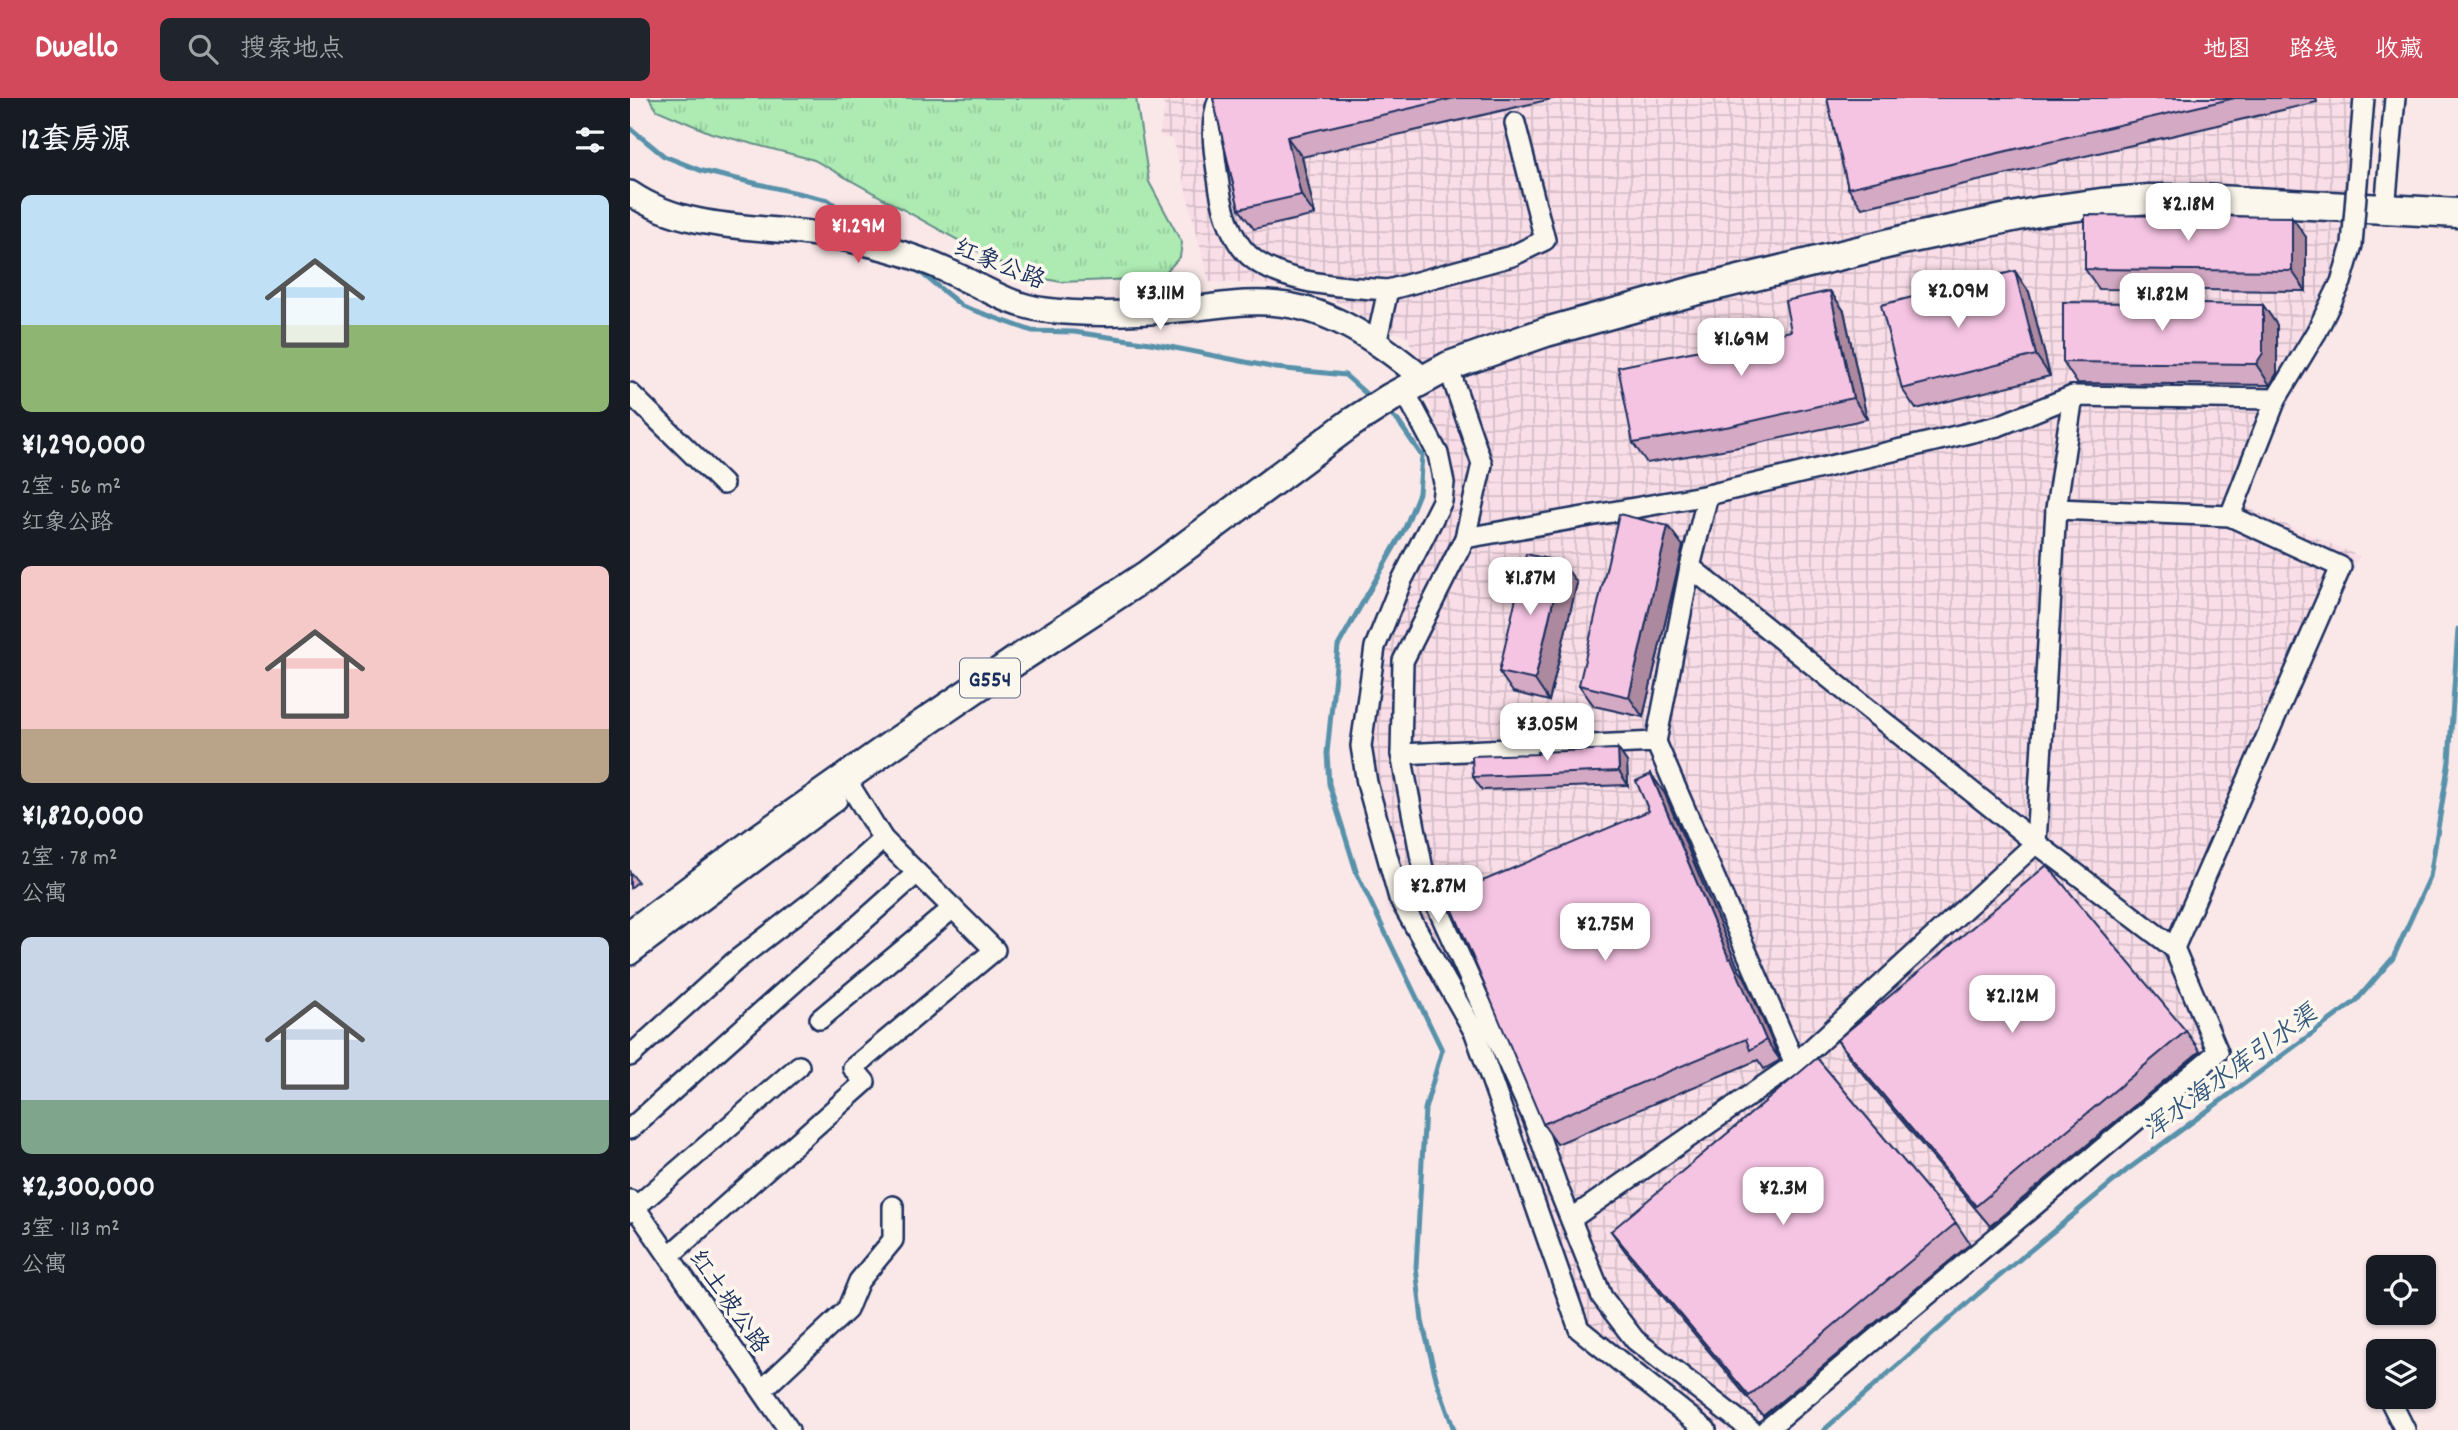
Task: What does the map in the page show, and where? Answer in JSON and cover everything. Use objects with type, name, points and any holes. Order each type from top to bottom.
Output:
[{"type":"highway","name":"G554","points":[[631,939],[1017,660],[1147,575],[1351,423],[1448,366],[1546,332],[1694,291],[1907,239],[2042,211],[2102,202],[2200,199],[2458,213]]},
{"type":"main road","name":"红象公路","points":[[630,193],[655,208],[708,223],[814,234],[910,256],[950,271],[1008,300],[1043,310],[1141,312],[1238,303],[1301,307],[1326,316],[1376,344],[1405,389]]},
{"type":"street","points":[[1219,98],[1212,125],[1219,189],[1227,218],[1243,249],[1269,269],[1292,277],[1353,288],[1388,290],[1512,256],[1545,240],[1515,123]]},
{"type":"street","points":[[2230,516],[2276,399],[2317,331],[2341,282],[2352,245],[2364,98]]},
{"type":"street","points":[[2385,209],[2395,98]]},
{"type":"street","points":[[1376,344],[1388,290]]},
{"type":"street","points":[[1448,366],[1482,464],[1465,538],[1403,661],[1401,754],[1425,880],[1533,1118],[1602,1297],[1635,1340],[1751,1430]]},
{"type":"street","points":[[1405,389],[1438,454],[1444,483],[1442,501],[1402,580],[1376,647],[1361,746],[1367,783],[1399,898],[1475,1032],[1579,1329],[1706,1430]]},
{"type":"street","points":[[630,393],[723,484]]},
{"type":"street","points":[[1465,538],[1708,495],[1998,426],[2073,396],[2276,399]]},
{"type":"street","points":[[1571,1219],[1795,1064],[2036,843],[2056,509],[2073,396]]},
{"type":"street","points":[[1708,495],[1690,567],[1656,742],[1795,1064]]},
{"type":"street","points":[[2056,509],[2230,516],[2341,567],[2174,948]]},
{"type":"street","points":[[1690,567],[2036,843],[2174,948],[2218,1052],[1766,1430]]},
{"type":"street","points":[[1401,754],[1656,742]]},
{"type":"street","points":[[669,1256],[865,1082],[853,1068],[995,950],[883,839],[851,782]]},
{"type":"street","points":[[630,1056],[734,962],[822,894],[883,839]]},
{"type":"street","points":[[630,1129],[917,873]]},
{"type":"street","points":[[820,1019],[953,908]]},
{"type":"street","points":[[632,1207],[799,1066]]},
{"type":"street","points":[[762,1390],[847,1310],[859,1282],[892,1240],[893,1206]]},
{"type":"street","name":"红土坡公路","points":[[632,1207],[789,1430]]},
{"type":"street","points":[[2394,1409],[2405,1430]]},
{"type":"shaded area","points":[[1157,98],[2361,98],[2347,258],[2243,506],[2359,556],[2178,969],[2214,1060],[1773,1430],[1718,1430],[1585,1329],[1436,947],[1400,878],[1366,748],[1385,636],[1449,502],[1451,488],[1448,449],[1425,396],[1408,336],[1377,328],[1355,311],[1319,293],[1263,284],[1209,282],[1173,139],[1159,136],[1165,106]]},
{"type":"green space","points":[[649,98],[1136,98],[1149,182],[1182,243],[1180,257],[1160,278],[1061,282],[1019,274],[814,160],[711,133],[657,110]]},
{"type":"building","points":[[1213,98],[1455,98],[1287,137],[1301,195],[1239,209]]},
{"type":"building","points":[[1827,98],[2235,98],[1848,188]]},
{"type":"building","points":[[2085,215],[2292,217],[2292,271],[2085,269]]},
{"type":"building","points":[[2015,271],[2036,355],[1902,389],[1881,305]]},
{"type":"building","points":[[1830,291],[1853,398],[1731,426],[1633,443],[1618,367],[1791,331],[1785,301]]},
{"type":"building","points":[[2063,302],[2263,305],[2263,353],[2256,364],[2063,362]]},
{"type":"building","points":[[1619,514],[1668,526],[1629,697],[1579,685]]},
{"type":"building","points":[[1526,554],[1562,562],[1535,680],[1499,672]]},
{"type":"building","points":[[1618,749],[1619,771],[1473,777],[1472,756]]},
{"type":"building","points":[[1651,774],[1766,1040],[1750,1050],[1746,1039],[1543,1124],[1447,896],[1649,811],[1636,781]]},
{"type":"building","points":[[2047,865],[2186,1031],[1976,1206],[1837,1040]]},
{"type":"building","points":[[1817,1058],[1956,1223],[1749,1396],[1611,1231]]},
{"type":"waterway","name":"浑水海水库引水渠","points":[[630,128],[664,156],[702,171],[828,200],[878,238]]},
{"type":"waterway","name":"浑水海水库引水渠","points":[[915,268],[962,306],[1032,331],[1074,332],[1150,343],[1276,368],[1345,375],[1372,399]]},
{"type":"waterway","name":"浑水海水库引水渠","points":[[1385,410],[1398,421],[1422,456],[1419,493],[1405,528],[1338,646],[1327,753],[1329,784],[1357,874],[1442,1050],[1425,1109],[1416,1267],[1422,1321],[1437,1382],[1454,1430]]},
{"type":"waterway","name":"浑水海水库引水渠","points":[[1824,1430],[1978,1294],[2127,1170],[2356,1001],[2393,958],[2430,877],[2449,761],[2458,629]]}]
